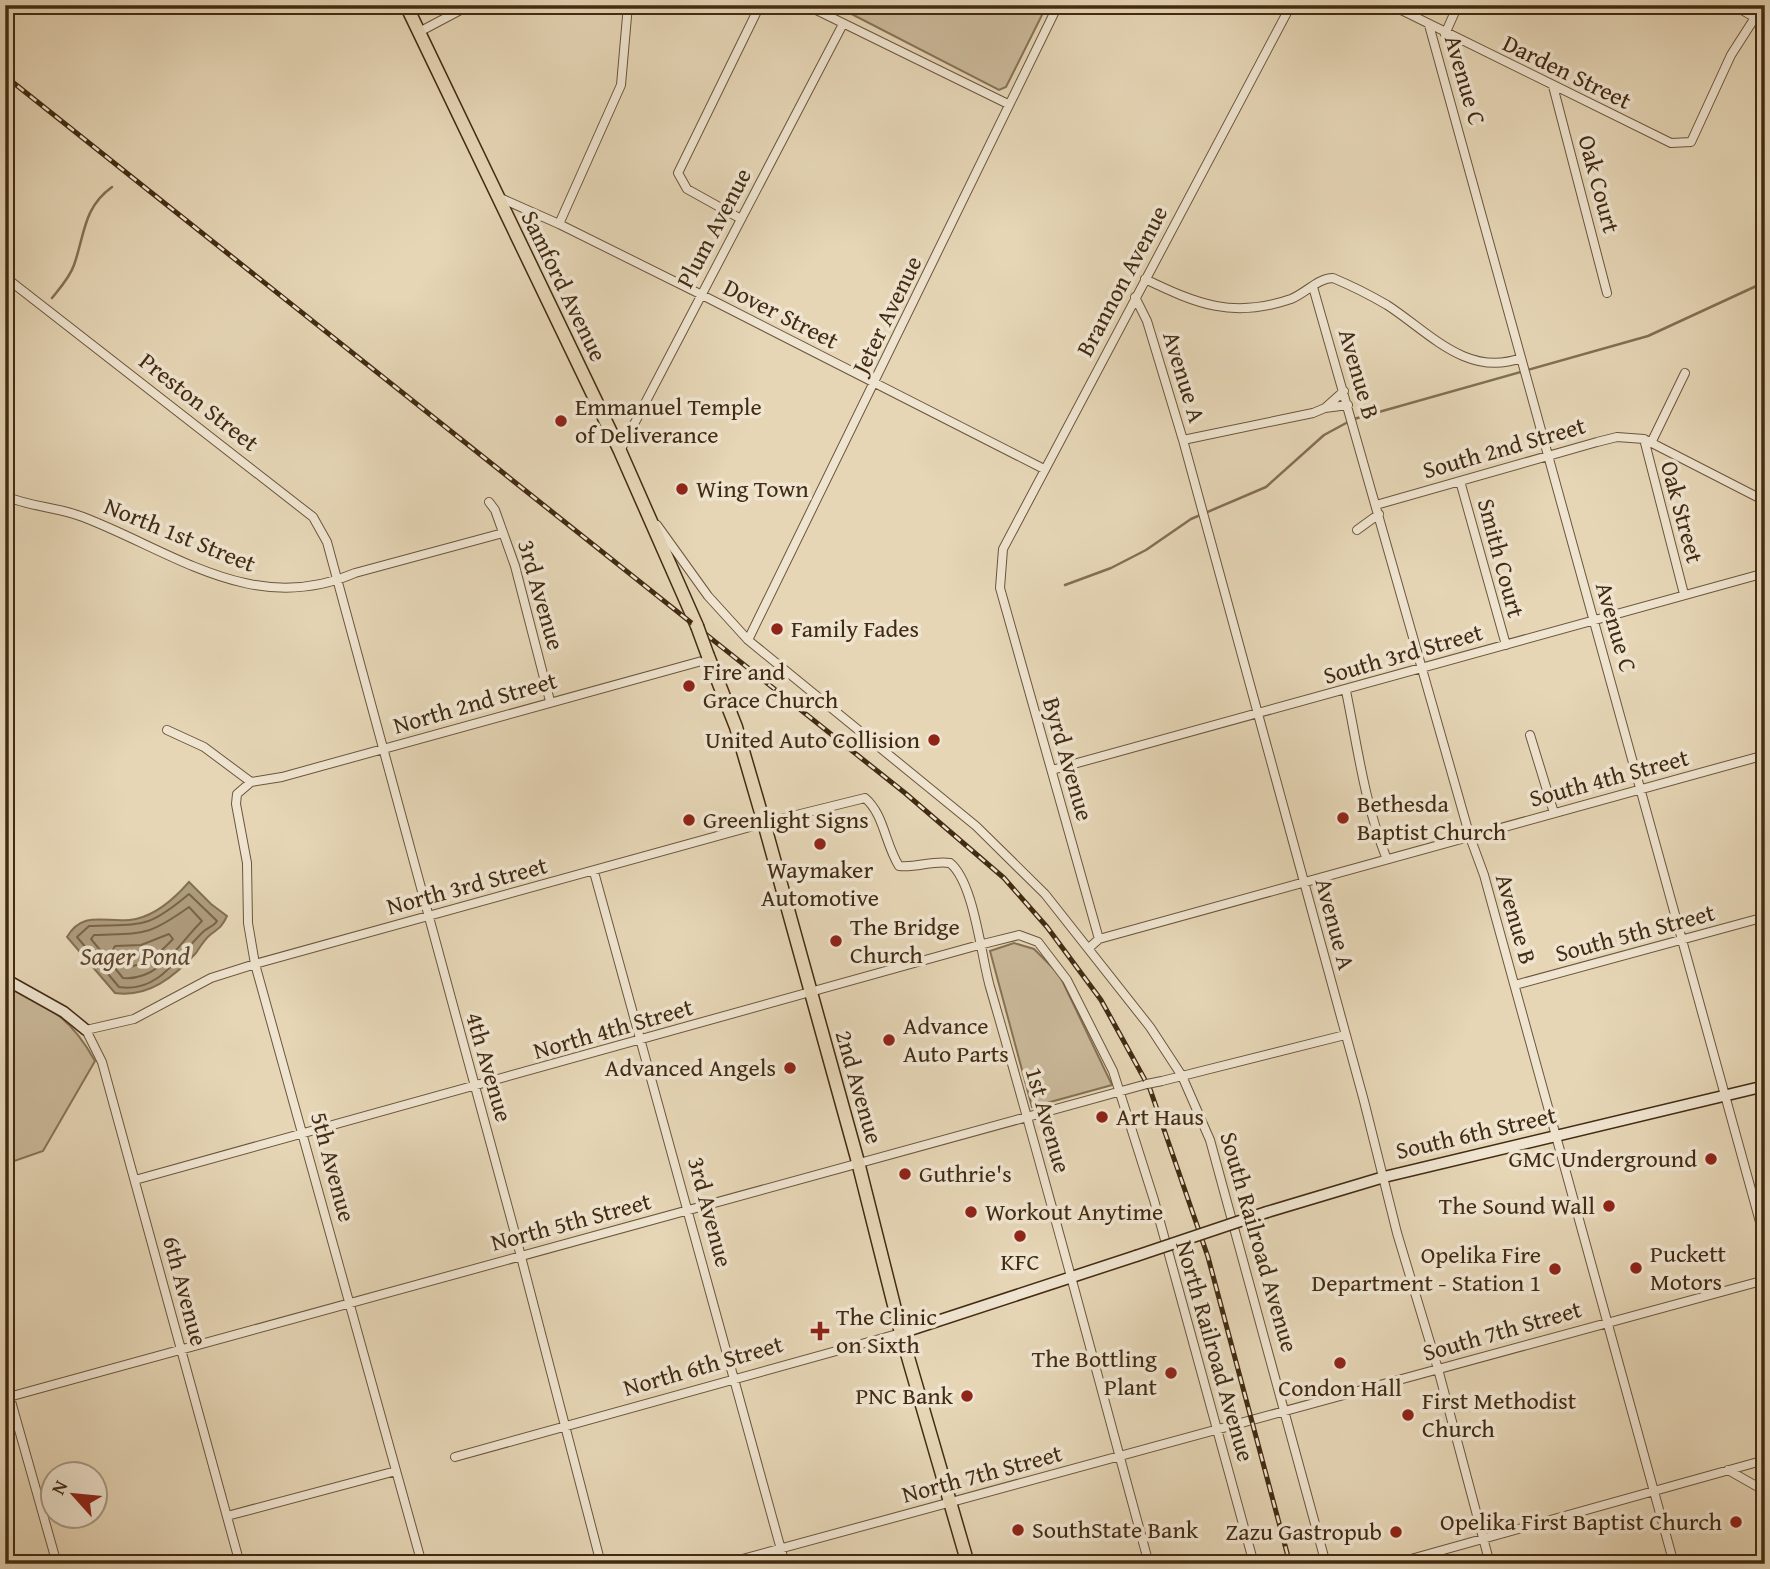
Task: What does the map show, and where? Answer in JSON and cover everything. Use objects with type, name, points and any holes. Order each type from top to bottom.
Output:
[{"type":"main road","name":"Samford Avenue","points":[[406,5],[651,517],[697,626]]},
{"type":"main road","name":"2nd Avenue","points":[[697,626],[736,727],[764,823],[858,1162],[901,1333],[968,1564]]},
{"type":"street","points":[[419,32],[470,5]]},
{"type":"street","points":[[559,224],[621,85],[628,5]]},
{"type":"street","points":[[741,219],[687,189],[678,173],[693,137],[760,5]]},
{"type":"street","points":[[806,5],[1008,104]]},
{"type":"street","name":"Jeter Avenue","points":[[748,640],[1058,5]]},
{"type":"street","name":"Brannon Avenue","points":[[999,578],[1003,549],[1291,5]]},
{"type":"street","name":"Darden Street","points":[[1391,5],[1671,144],[1691,142],[1731,55],[1754,17]]},
{"type":"street","points":[[1445,34],[1458,5]]},
{"type":"street","points":[[1733,5],[1754,17],[1763,5]]},
{"type":"street","name":"Plum Avenue","points":[[620,451],[843,24]]},
{"type":"street","name":"Avenue C","points":[[1429,24],[1765,1240]]},
{"type":"street","name":"Oak Court","points":[[1553,86],[1607,293]]},
{"type":"street","name":"Dover Street","points":[[498,197],[700,294],[1044,469]]},
{"type":"street","name":"Preston Street","points":[[5,277],[313,517],[327,542],[335,582]]},
{"type":"street","points":[[1145,279],[1206,305],[1225,309],[1264,305],[1292,298],[1314,287],[1324,278],[1352,286],[1459,355],[1497,365],[1521,358]]},
{"type":"street","name":"Avenue B","points":[[1314,287],[1470,837],[1515,985],[1554,1135],[1674,1564]]},
{"type":"street","name":"Avenue A","points":[[1135,297],[1147,321],[1183,440],[1397,1233],[1438,1369],[1490,1564]]},
{"type":"street","points":[[1685,373],[1648,441],[1765,501]]},
{"type":"street","points":[[1325,408],[1344,391]]},
{"type":"street","points":[[1183,440],[1348,405]]},
{"type":"street","name":"South 2nd Street","points":[[1357,530],[1378,509],[1461,481],[1617,437],[1648,441]]},
{"type":"street","name":"Oak Street","points":[[1648,441],[1684,594]]},
{"type":"street","name":"Smith Court","points":[[1461,481],[1506,645]]},
{"type":"street","name":"North 1st Street","points":[[5,496],[76,514],[230,580],[278,590],[335,582],[355,573],[503,533]]},
{"type":"street","name":"3rd Avenue","points":[[489,502],[495,510],[515,566],[550,701]]},
{"type":"street","name":"South Railroad Avenue","points":[[651,517],[708,596],[748,640],[976,826],[1045,894],[1090,947],[1182,1076],[1210,1140],[1326,1564]]},
{"type":"street","name":"South 3rd Street","points":[[1052,771],[1765,573]]},
{"type":"street","name":"Byrd Avenue","points":[[999,578],[1099,939]]},
{"type":"street","name":"4th Avenue","points":[[335,582],[475,1087],[601,1564]]},
{"type":"street","name":"North 2nd Street","points":[[251,782],[381,750],[709,658]]},
{"type":"street","points":[[1346,691],[1360,777],[1370,815],[1386,857]]},
{"type":"street","points":[[167,730],[212,752],[251,782]]},
{"type":"street","points":[[1530,735],[1554,813]]},
{"type":"street","name":"South 4th Street","points":[[1099,939],[1386,857],[1470,837],[1765,755]]},
{"type":"street","name":"5th Avenue","points":[[251,782],[242,787],[236,804],[247,863],[248,923],[255,964],[305,1135],[422,1564]]},
{"type":"street","name":"North 3rd Street","points":[[86,1030],[134,1019],[211,978],[255,964],[764,823],[865,798],[874,806],[886,844],[899,866],[910,867],[940,861]]},
{"type":"street","name":"1st Avenue","points":[[940,861],[950,863],[962,879],[1149,1564]]},
{"type":"street","name":"3rd Avenue","points":[[594,872],[785,1564]]},
{"type":"street","name":"South 5th Street","points":[[1515,985],[1765,917]]},
{"type":"street","name":"North 4th Street","points":[[135,1180],[1019,935]]},
{"type":"street","name":"North Railroad Avenue","points":[[1019,935],[1038,942],[1067,981],[1124,1090],[1254,1564]]},
{"type":"street","points":[[1090,947],[1099,939]]},
{"type":"street","points":[[5,979],[64,1012],[86,1030]]},
{"type":"street","name":"6th Avenue","points":[[86,1030],[102,1062],[240,1564]]},
{"type":"street","points":[[1182,1076],[1345,1035]]},
{"type":"street","name":"North 5th Street","points":[[8,1397],[1028,1115],[1182,1076]]},
{"type":"street","name":"South 6th Street","points":[[1201,1235],[1384,1177],[1765,1086]]},
{"type":"street","name":"North 6th Street","points":[[455,1457],[901,1333],[1201,1235]]},
{"type":"street","name":"South 7th Street","points":[[1250,1421],[1765,1280]]},
{"type":"street","points":[[5,1380],[57,1564]]},
{"type":"street","name":"North 7th Street","points":[[724,1564],[1250,1421]]},
{"type":"street","points":[[1393,1564],[1765,1460]]},
{"type":"street","points":[[1728,1470],[1765,1491]]},
{"type":"street","points":[[227,1516],[396,1471]]},
{"type":"shaded area","points":[[834,5],[993,5],[1004,10],[1006,5],[1047,5],[1006,87],[999,90]]},
{"type":"shaded area","points":[[1014,943],[1034,949],[1059,974],[1112,1085],[1032,1107],[990,951]]},
{"type":"shaded area","points":[[5,985],[58,1015],[77,1033],[95,1061],[43,1151],[14,1161],[5,1176]]},
{"type":"water","name":"Sager Pond","points":[[189,882],[227,916],[188,962],[169,978],[149,989],[127,994],[115,993],[67,937],[74,928],[89,920],[136,919],[152,913],[172,899]]},
{"type":"waterway","points":[[52,298],[72,269],[90,213],[102,195],[112,187]]},
{"type":"waterway","points":[[1354,419],[1648,336],[1765,282]]},
{"type":"waterway","points":[[1065,585],[1111,568],[1146,550],[1191,519],[1266,487],[1324,435],[1348,422]]},
{"type":"railway","points":[[5,76],[905,793],[1004,878],[1047,927],[1101,1000],[1150,1089],[1208,1257],[1290,1564]]},
{"type":"place","name":"Emmanuel Temple of Deliverance","points":[[561,421]]},
{"type":"place","name":"Wing Town","points":[[682,489]]},
{"type":"place","name":"Family Fades","points":[[777,629]]},
{"type":"place","name":"Fire and Grace Church","points":[[689,686]]},
{"type":"place","name":"United Auto Collision","points":[[934,740]]},
{"type":"place","name":"Bethesda Baptist Church","points":[[1343,818]]},
{"type":"place","name":"Greenlight Signs","points":[[689,820]]},
{"type":"place","name":"Waymaker Automotive","points":[[820,844]]},
{"type":"place","name":"The Bridge Church","points":[[836,941]]},
{"type":"place","name":"Advance Auto Parts","points":[[889,1040]]},
{"type":"place","name":"Advanced Angels","points":[[790,1068]]},
{"type":"place","name":"Art Haus","points":[[1102,1117]]},
{"type":"place","name":"GMC Underground","points":[[1711,1159]]},
{"type":"place","name":"Guthrie's","points":[[905,1174]]},
{"type":"place","name":"The Sound Wall","points":[[1609,1206]]},
{"type":"place","name":"Workout Anytime","points":[[971,1212]]},
{"type":"place","name":"KFC","points":[[1020,1236]]},
{"type":"place","name":"Puckett Motors","points":[[1636,1268]]},
{"type":"place","name":"Opelika Fire Department - Station 1","points":[[1555,1269]]},
{"type":"place","name":"The Clinic on Sixth","points":[[820,1331]]},
{"type":"place","name":"Condon Hall","points":[[1340,1363]]},
{"type":"place","name":"The Bottling Plant","points":[[1171,1373]]},
{"type":"place","name":"PNC Bank","points":[[967,1396]]},
{"type":"place","name":"First Methodist Church","points":[[1408,1415]]},
{"type":"place","name":"Opelika First Baptist Church","points":[[1736,1522]]},
{"type":"place","name":"SouthState Bank","points":[[1018,1530]]},
{"type":"place","name":"Zazu Gastropub","points":[[1396,1532]]}]
